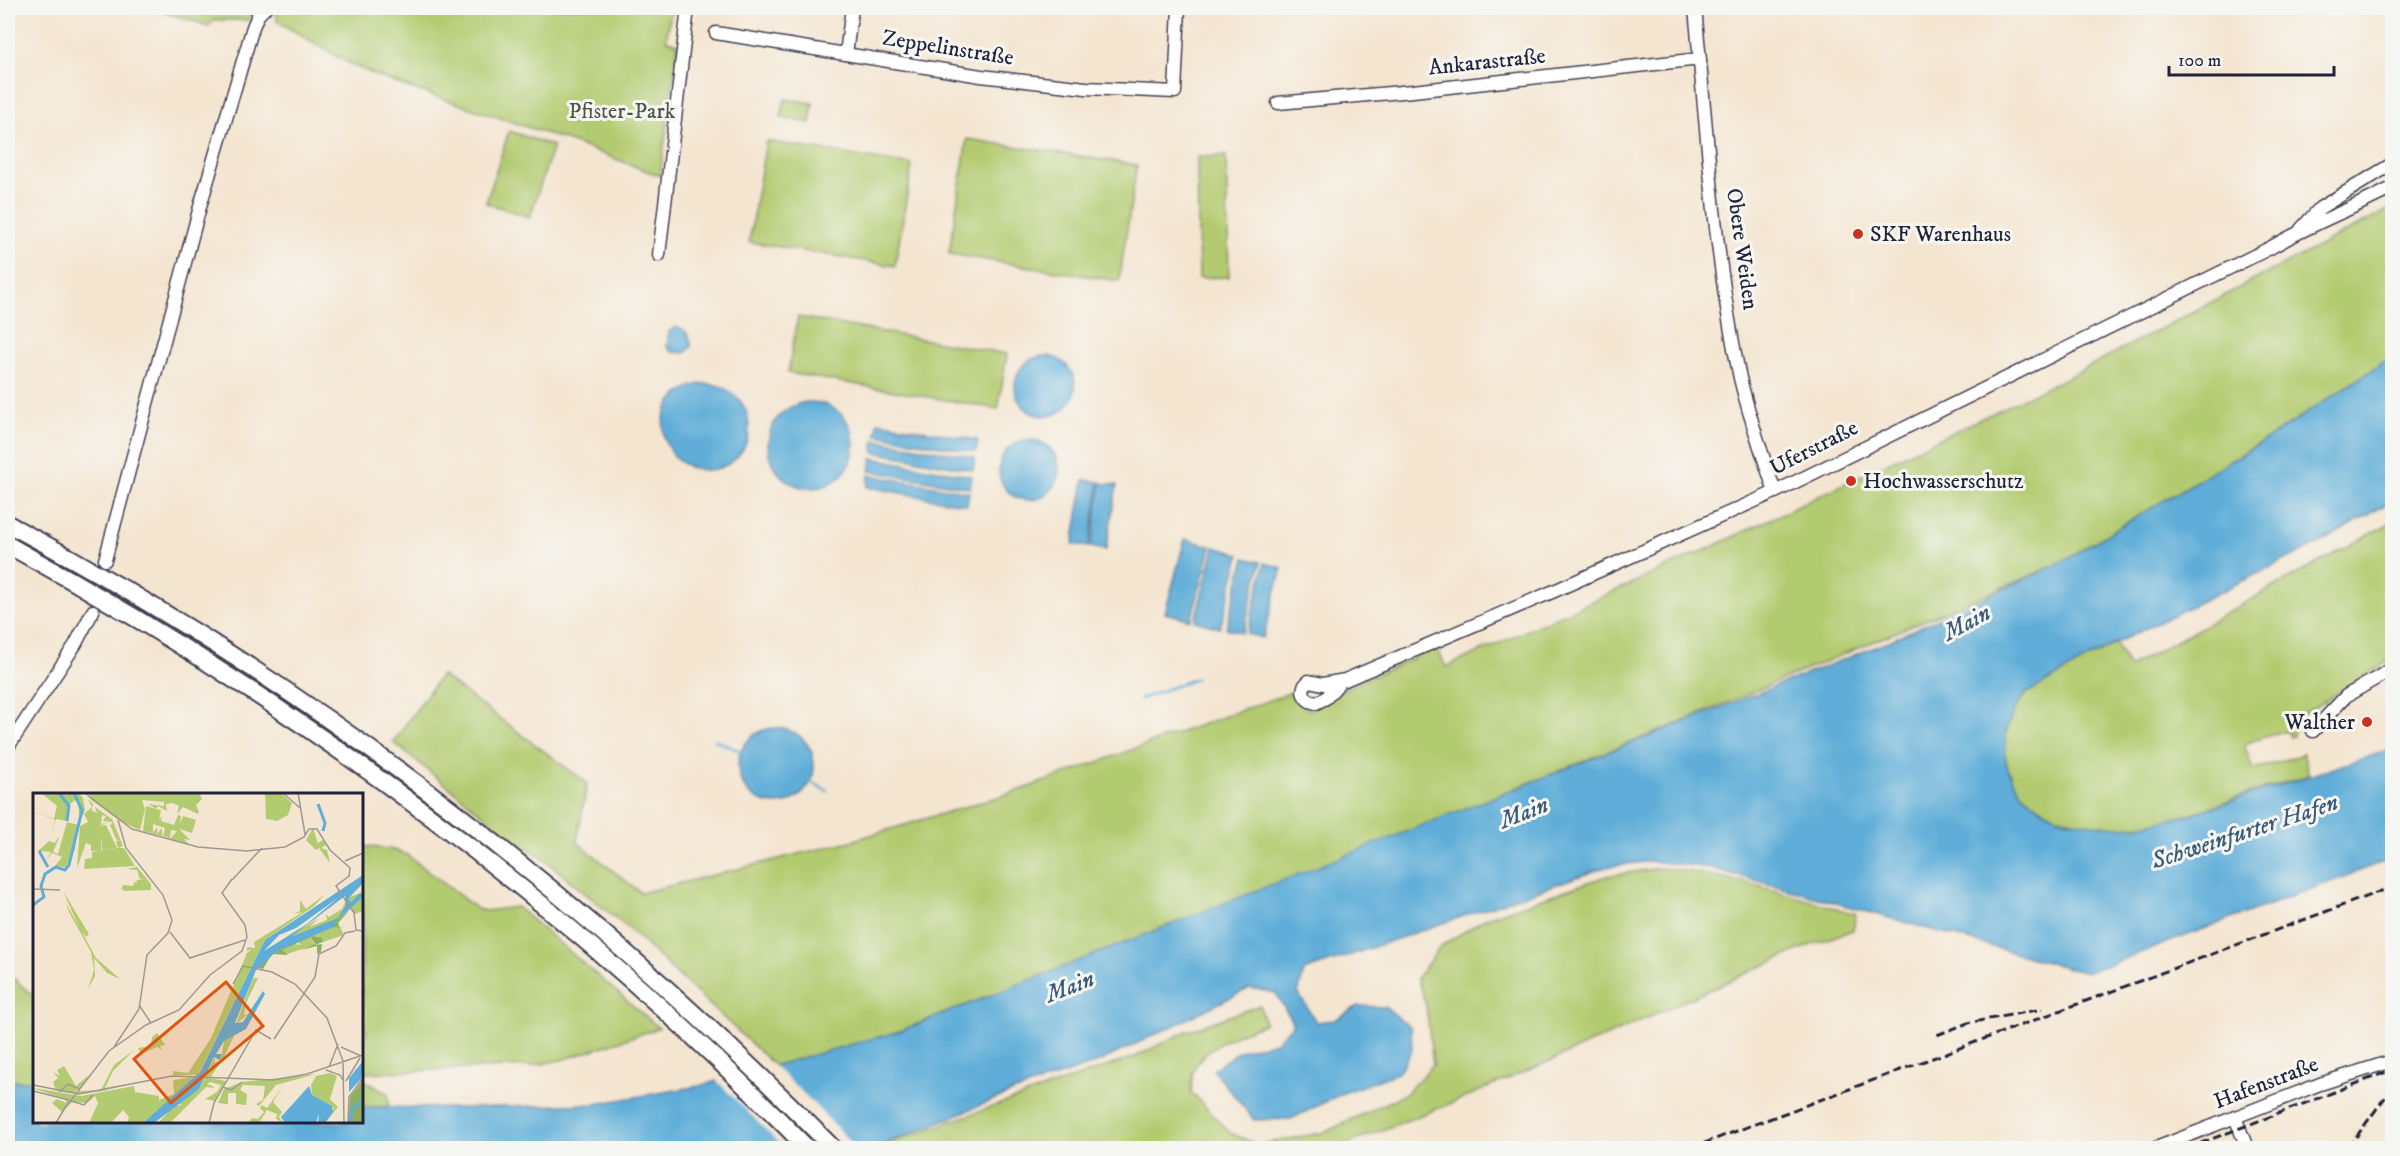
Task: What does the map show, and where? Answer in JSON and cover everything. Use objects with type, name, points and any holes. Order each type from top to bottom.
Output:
[{"type":"highway","points":[[8,524],[116,584],[249,666],[420,785],[575,908],[668,989],[753,1069],[832,1149]]},
{"type":"highway","points":[[8,545],[118,606],[256,692],[395,789],[505,873],[681,1026],[807,1149]]},
{"type":"street","points":[[105,560],[201,203],[252,27],[258,15],[266,8]]},
{"type":"street","points":[[659,255],[688,8]]},
{"type":"street","points":[[846,54],[852,8]]},
{"type":"street","name":"Zeppelinstraße","points":[[716,33],[1004,79],[1086,88],[1175,92],[1179,8]]},
{"type":"street","name":"Obere Weiden","points":[[1695,8],[1712,186],[1726,298],[1741,380],[1774,492]]},
{"type":"street","name":"Ankarastraße","points":[[1278,102],[1413,92],[1700,59]]},
{"type":"street","name":"Uferstraße","points":[[2298,232],[2320,207],[2392,164]]},
{"type":"street","name":"Uferstraße","points":[[1340,682],[1552,592],[1774,492],[2298,232],[2392,188]]},
{"type":"street","points":[[8,747],[78,640],[93,611]]},
{"type":"street","points":[[2313,731],[2346,696],[2392,669]]},
{"type":"street","name":"Hafenstraße","points":[[2156,1149],[2319,1084],[2392,1061]]},
{"type":"street","points":[[2235,1117],[2247,1149]]},
{"type":"green space","points":[[158,8],[257,8],[248,20],[215,20],[208,26],[158,10]]},
{"type":"green space","name":"Pfister-Park","points":[[279,8],[420,8],[433,12],[435,8],[672,8],[666,40],[678,44],[660,176],[569,141],[390,81],[350,64],[277,21],[276,10]]},
{"type":"green space","points":[[785,99],[813,103],[810,123],[781,118]]},
{"type":"green space","points":[[509,131],[553,146],[530,217],[486,203]]},
{"type":"green space","points":[[967,139],[1137,165],[1119,281],[949,254]]},
{"type":"green space","points":[[766,141],[912,165],[895,266],[749,242]]},
{"type":"green space","points":[[1226,156],[1229,277],[1199,278],[1197,157]]},
{"type":"green space","points":[[2392,208],[2392,357],[2267,439],[2056,565],[1679,723],[1176,924],[900,1031],[775,1066],[629,929],[536,853],[522,846],[393,742],[441,675],[587,783],[577,842],[641,893],[851,841],[1018,791],[1292,692],[1309,710],[1348,687],[1437,648],[1446,667],[1710,548],[2074,374]]},
{"type":"green space","points":[[798,317],[1007,354],[998,409],[788,373]]},
{"type":"green space","points":[[2392,522],[2392,659],[2302,715],[2295,722],[2293,736],[2290,737],[2287,730],[2244,744],[2253,770],[2303,754],[2309,775],[2179,817],[2148,824],[2116,827],[2096,826],[2057,816],[2039,807],[2024,795],[2013,780],[2006,762],[2006,734],[2014,710],[2030,691],[2116,643],[2129,667]]},
{"type":"green space","points":[[363,846],[394,850],[407,855],[477,909],[486,911],[517,907],[659,1028],[565,1059],[532,1066],[363,1073],[363,1036],[367,1033],[363,1023]]},
{"type":"green space","points":[[1661,868],[1735,880],[1856,914],[1853,930],[1805,947],[1447,1105],[1336,1148],[875,1148],[1137,1056],[1185,1032],[1260,1005],[1265,1023],[1225,1040],[1207,1052],[1194,1069],[1191,1092],[1230,1133],[1258,1145],[1325,1132],[1405,1094],[1433,1065],[1426,1005],[1417,978],[1441,946],[1486,918],[1606,876]]},
{"type":"green space","points":[[8,974],[33,995],[33,1081],[8,1081]]},
{"type":"green space","points":[[363,1082],[388,1094],[389,1107],[363,1107]]},
{"type":"water","points":[[676,327],[685,331],[690,340],[691,347],[685,353],[672,352],[667,347],[669,332]]},
{"type":"water","points":[[1039,356],[1051,356],[1062,361],[1070,369],[1075,386],[1073,398],[1062,411],[1051,416],[1039,416],[1028,411],[1020,403],[1015,392],[1015,380],[1020,369],[1028,361]]},
{"type":"water","points":[[2392,357],[2392,501],[2318,544],[2116,643],[2025,694],[2006,729],[2006,764],[2015,783],[2025,796],[2043,810],[2065,820],[2116,827],[2140,826],[2191,814],[2392,749],[2392,859],[2086,973],[1711,868],[1651,861],[1606,867],[1304,971],[1298,993],[1316,1022],[1335,1020],[1358,1006],[1386,1007],[1411,1028],[1412,1050],[1398,1073],[1343,1093],[1291,1119],[1254,1120],[1213,1070],[1239,1051],[1276,1042],[1293,1024],[1276,993],[1250,988],[1099,1062],[1013,1092],[875,1148],[8,1148],[8,1081],[33,1081],[33,1123],[363,1123],[363,1107],[462,1108],[595,1104],[699,1086],[900,1031],[1880,645],[2056,565],[2267,439]]},
{"type":"water","points":[[706,384],[722,388],[736,397],[745,411],[749,427],[745,443],[736,457],[722,466],[706,470],[690,466],[676,457],[667,443],[663,427],[667,411],[676,397],[690,388]]},
{"type":"water","points":[[811,402],[827,406],[841,415],[850,429],[854,445],[850,461],[841,475],[827,484],[811,488],[795,484],[781,475],[772,461],[768,445],[772,429],[781,415],[795,406]]},
{"type":"water","points":[[878,422],[978,440],[976,452],[876,435]]},
{"type":"water","points":[[875,440],[975,457],[973,470],[873,452]]},
{"type":"water","points":[[1023,440],[1035,440],[1046,445],[1054,453],[1059,470],[1057,482],[1046,495],[1035,500],[1023,500],[1012,495],[1004,487],[999,476],[999,464],[1004,453],[1012,445]]},
{"type":"water","points":[[872,458],[972,476],[970,488],[870,471]]},
{"type":"water","points":[[869,475],[969,492],[967,505],[867,487]]},
{"type":"water","points":[[1084,480],[1100,482],[1089,547],[1073,544]]},
{"type":"water","points":[[1101,483],[1117,485],[1106,550],[1091,547]]},
{"type":"water","points":[[1185,539],[1211,546],[1191,620],[1165,613]]},
{"type":"water","points":[[1214,547],[1240,554],[1220,628],[1195,621]]},
{"type":"water","points":[[1245,558],[1261,562],[1243,633],[1226,628]]},
{"type":"water","points":[[1265,563],[1282,568],[1263,638],[1247,634]]},
{"type":"water","points":[[784,728],[797,734],[808,745],[814,758],[812,781],[797,798],[784,804],[768,804],[755,798],[740,781],[738,758],[744,745],[761,730]]},
{"type":"pier","points":[[772,1064],[856,1148],[784,1148],[715,1079]]},
{"type":"waterway","points":[[1140,699],[1195,679]]},
{"type":"waterway","points":[[715,740],[740,751]]},
{"type":"waterway","points":[[811,782],[827,791]]},
{"type":"tunnel","points":[[93,611],[105,560]]},
{"type":"railway","points":[[1691,1148],[2392,887]]},
{"type":"railway","points":[[1937,1035],[1968,1023],[2042,1009]]},
{"type":"railway","points":[[2188,1148],[2392,1070]]},
{"type":"railway","points":[[2348,1148],[2392,1091]]},
{"type":"place","name":"SKF Warenhaus","points":[[1858,234]]},
{"type":"place","name":"Hochwasserschutz","points":[[1851,481]]},
{"type":"place","name":"Walther","points":[[2367,722]]},
{"type":"water label","name":"Main","points":[[1967,623]]},
{"type":"water label","name":"Main","points":[[1524,813]]},
{"type":"water label","name":"Schweinfurter Hafen","points":[[2245,832]]},
{"type":"water label","name":"Main","points":[[1070,987]]}]
